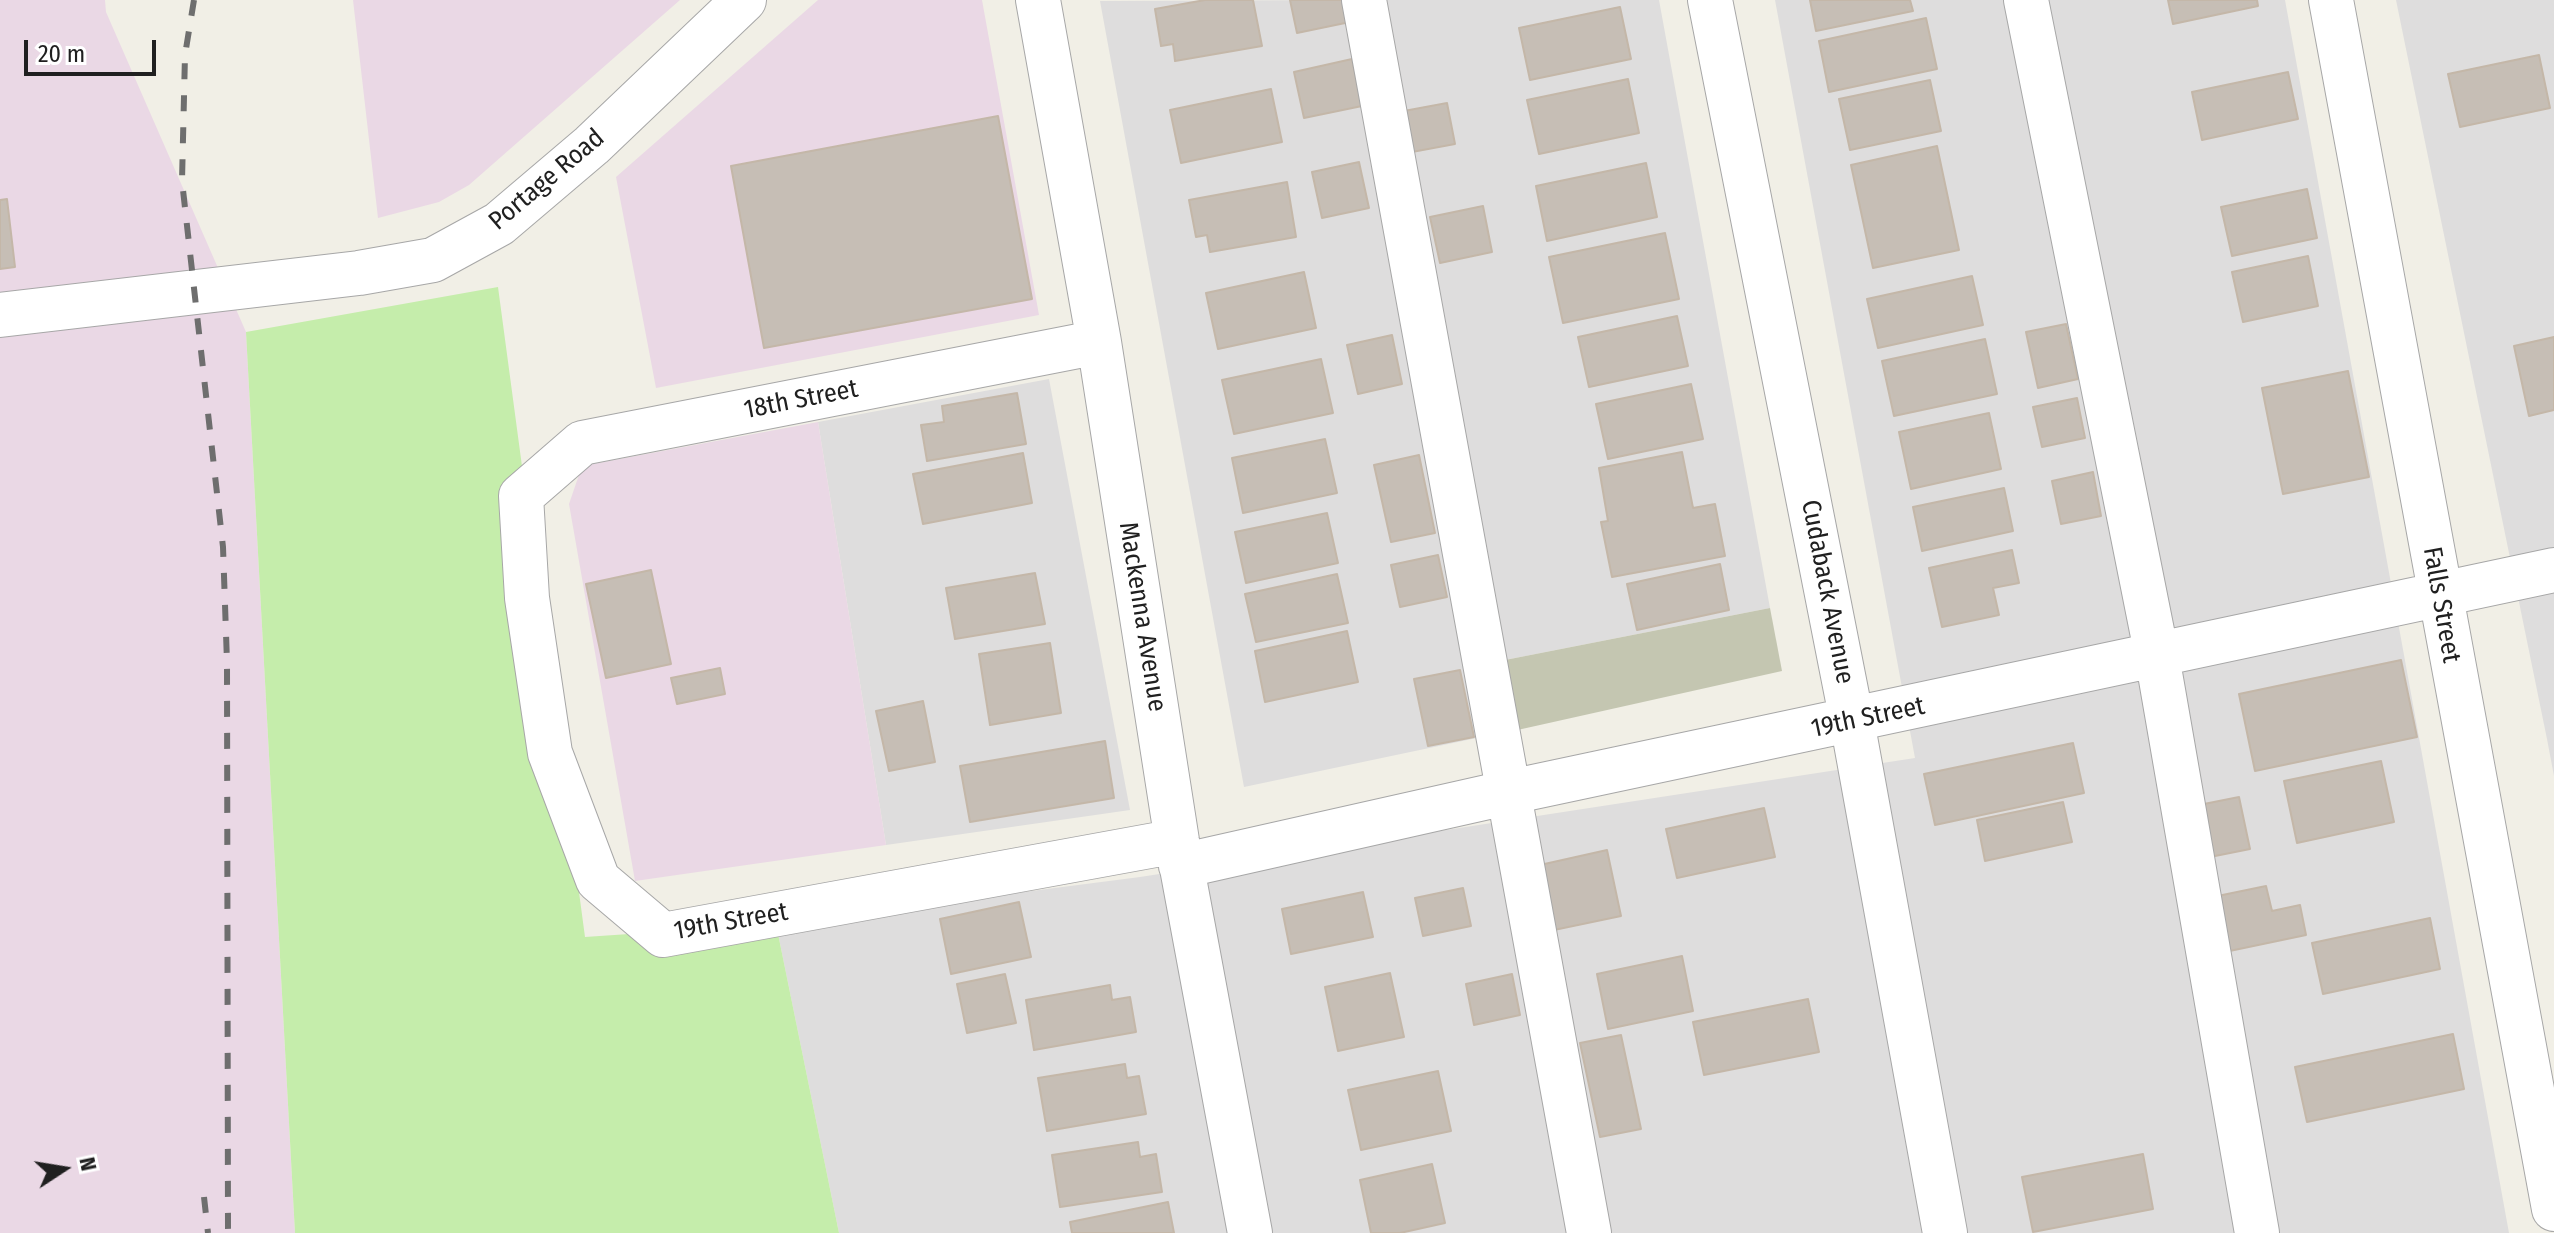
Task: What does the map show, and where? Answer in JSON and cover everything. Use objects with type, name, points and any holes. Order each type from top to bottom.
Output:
[{"type":"street","name":"Portage Road","points":[[0,315],[359,273],[433,260],[499,224],[592,145],[744,0]]},
{"type":"street","name":"Mackenna Avenue","points":[[1038,0],[1099,342],[1179,854],[1250,1233]]},
{"type":"street","points":[[1364,0],[1589,1233]]},
{"type":"street","name":"Cudaback Avenue","points":[[1710,0],[1852,721],[1945,1233]]},
{"type":"street","points":[[2026,0],[2157,656],[2257,1233]]},
{"type":"street","name":"Falls Street","points":[[2331,0],[2554,1209]]},
{"type":"street","name":"18th Street","points":[[521,496],[582,443],[1099,342]]},
{"type":"street","name":"19th Street","points":[[521,496],[527,598],[550,753],[598,880],[663,935],[1179,854],[1510,792],[2554,570]]},
{"type":"shaded area","points":[[0,0],[105,0],[106,12],[246,332],[295,1233],[0,1233]]},
{"type":"shaded area","points":[[353,0],[680,0],[469,185],[439,202],[378,218]]},
{"type":"shaded area","points":[[818,0],[982,0],[1039,315],[656,388],[616,177]]},
{"type":"shaded area","points":[[1352,0],[1491,735],[1244,787],[1100,1]]},
{"type":"shaded area","points":[[1376,0],[1659,0],[1770,608],[1500,661]]},
{"type":"shaded area","points":[[1775,0],[2285,0],[2509,1233],[839,1233],[776,924],[1140,877],[1915,758]]},
{"type":"shaded area","points":[[2396,0],[2554,0],[2554,776],[2547,739]]},
{"type":"shaded area","points":[[1049,379],[1130,810],[886,845],[818,422]]},
{"type":"shaded area","points":[[818,422],[886,845],[635,881],[569,504],[582,466]]},
{"type":"shaded area","points":[[1770,608],[1782,671],[1513,731],[1500,661]]},
{"type":"green space","points":[[498,287],[585,937],[776,924],[839,1233],[295,1233],[246,332]]},
{"type":"building","points":[[1205,0],[1253,0],[1262,46],[1175,61],[1173,44],[1161,46],[1155,9]]},
{"type":"building","points":[[1290,0],[1346,0],[1350,22],[1297,33]]},
{"type":"building","points":[[1810,0],[1910,0],[1913,11],[1816,31]]},
{"type":"building","points":[[2168,0],[2257,0],[2258,6],[2173,24]]},
{"type":"building","points":[[1620,7],[1631,59],[1530,80],[1519,28]]},
{"type":"building","points":[[1926,18],[1937,69],[1829,92],[1819,41]]},
{"type":"building","points":[[2539,55],[2550,108],[2460,127],[2448,74]]},
{"type":"building","points":[[1352,59],[1362,106],[1304,118],[1294,72]]},
{"type":"building","points":[[2288,72],[2298,119],[2202,140],[2192,92]]},
{"type":"building","points":[[1628,79],[1639,133],[1539,154],[1527,100]]},
{"type":"building","points":[[1930,80],[1941,131],[1850,150],[1839,99]]},
{"type":"building","points":[[1271,89],[1282,142],[1181,163],[1170,110]]},
{"type":"building","points":[[1447,103],[1455,144],[1412,152],[1404,111]]},
{"type":"building","points":[[998,116],[1032,299],[764,348],[731,166]]},
{"type":"building","points":[[1937,146],[1959,250],[1873,268],[1851,165]]},
{"type":"building","points":[[1359,162],[1369,208],[1322,218],[1312,172]]},
{"type":"building","points":[[1646,163],[1657,217],[1547,241],[1536,186]]},
{"type":"building","points":[[1287,182],[1296,237],[1210,252],[1207,235],[1196,237],[1189,200]]},
{"type":"building","points":[[2307,189],[2317,238],[2232,256],[2221,207]]},
{"type":"building","points":[[7,199],[15,267],[0,269],[0,200]]},
{"type":"building","points":[[1483,206],[1492,252],[1440,263],[1430,217]]},
{"type":"building","points":[[1665,233],[1679,299],[1563,323],[1549,257]]},
{"type":"building","points":[[2308,256],[2318,306],[2243,322],[2232,272]]},
{"type":"building","points":[[1304,272],[1316,328],[1218,349],[1206,293]]},
{"type":"building","points":[[1972,276],[1983,325],[1878,348],[1867,299]]},
{"type":"building","points":[[1677,316],[1688,366],[1589,387],[1578,337]]},
{"type":"building","points":[[2066,324],[2078,379],[2038,388],[2026,332]]},
{"type":"building","points":[[1392,335],[1402,384],[1358,394],[1347,345]]},
{"type":"building","points":[[2554,337],[2554,410],[2529,416],[2514,346]]},
{"type":"building","points":[[1985,339],[1997,394],[1894,416],[1882,361]]},
{"type":"building","points":[[1321,359],[1333,413],[1234,434],[1222,380]]},
{"type":"building","points":[[2348,371],[2369,477],[2283,494],[2262,388]]},
{"type":"building","points":[[1691,384],[1703,439],[1608,459],[1596,404]]},
{"type":"building","points":[[1017,393],[1026,444],[927,461],[921,425],[944,422],[942,406]]},
{"type":"building","points":[[2077,398],[2085,438],[2042,447],[2033,407]]},
{"type":"building","points":[[1989,413],[2001,469],[1911,489],[1899,432]]},
{"type":"building","points":[[1325,439],[1337,493],[1243,513],[1232,458]]},
{"type":"building","points":[[1682,452],[1693,508],[1715,504],[1725,556],[1612,577],[1601,522],[1608,521],[1599,468]]},
{"type":"building","points":[[1023,453],[1032,503],[923,524],[913,474]]},
{"type":"building","points":[[1419,455],[1435,533],[1391,542],[1374,465]]},
{"type":"building","points":[[2093,472],[2101,516],[2061,524],[2052,481]]},
{"type":"building","points":[[2004,488],[2013,531],[1922,551],[1913,507]]},
{"type":"building","points":[[1327,513],[1338,563],[1246,583],[1235,532]]},
{"type":"building","points":[[2012,550],[2019,583],[1993,588],[1999,615],[1942,627],[1929,568]]},
{"type":"building","points":[[1438,555],[1447,597],[1400,607],[1391,565]]},
{"type":"building","points":[[1720,564],[1729,610],[1637,630],[1627,584]]},
{"type":"building","points":[[651,570],[671,664],[606,678],[586,584]]},
{"type":"building","points":[[1035,573],[1045,624],[955,639],[946,588]]},
{"type":"building","points":[[1337,574],[1348,623],[1256,642],[1245,594]]},
{"type":"building","points":[[1347,631],[1358,682],[1265,702],[1255,651]]},
{"type":"building","points":[[1050,643],[1061,713],[990,725],[979,654]]},
{"type":"building","points":[[2401,660],[2417,737],[2255,771],[2239,694]]},
{"type":"building","points":[[720,668],[725,694],[677,704],[671,678]]},
{"type":"building","points":[[1460,670],[1474,737],[1428,746],[1414,679]]},
{"type":"building","points":[[923,701],[935,762],[889,771],[876,711]]},
{"type":"building","points":[[1105,741],[1114,798],[970,822],[960,766]]},
{"type":"building","points":[[2073,743],[2084,793],[1935,825],[1924,774]]},
{"type":"building","points":[[2381,761],[2394,822],[2297,843],[2284,781]]},
{"type":"building","points":[[2239,797],[2250,849],[2210,857],[2199,805]]},
{"type":"building","points":[[2063,802],[2072,842],[1985,861],[1977,820]]},
{"type":"building","points":[[1764,808],[1775,857],[1677,878],[1666,829]]},
{"type":"building","points":[[1607,850],[1621,916],[1554,930],[1540,865]]},
{"type":"building","points":[[2266,886],[2272,911],[2300,905],[2306,935],[2220,953],[2208,898]]},
{"type":"building","points":[[1463,888],[1471,926],[1423,936],[1415,898]]},
{"type":"building","points":[[1363,892],[1373,937],[1291,954],[1282,909]]},
{"type":"building","points":[[1019,902],[1031,957],[951,974],[940,919]]},
{"type":"building","points":[[2430,918],[2440,969],[2323,994],[2312,943]]},
{"type":"building","points":[[1682,956],[1693,1011],[1608,1029],[1597,974]]},
{"type":"building","points":[[1390,973],[1404,1037],[1338,1051],[1325,987]]},
{"type":"building","points":[[1005,974],[1016,1023],[967,1033],[957,984]]},
{"type":"building","points":[[1512,974],[1520,1015],[1474,1025],[1466,984]]},
{"type":"building","points":[[1110,985],[1112,1000],[1130,997],[1136,1032],[1034,1050],[1026,1000]]},
{"type":"building","points":[[1808,999],[1819,1052],[1704,1075],[1693,1022]]},
{"type":"building","points":[[2453,1034],[2464,1089],[2307,1122],[2295,1067]]},
{"type":"building","points":[[1621,1035],[1641,1129],[1600,1137],[1580,1043]]},
{"type":"building","points":[[1125,1064],[1127,1078],[1139,1076],[1146,1114],[1047,1131],[1038,1078]]},
{"type":"building","points":[[1438,1071],[1451,1131],[1361,1150],[1348,1090]]},
{"type":"building","points":[[1138,1142],[1140,1157],[1156,1154],[1162,1192],[1060,1207],[1052,1155]]},
{"type":"building","points":[[2143,1154],[2153,1209],[2033,1232],[2022,1177]]},
{"type":"building","points":[[1432,1164],[1445,1223],[1400,1233],[1371,1233],[1360,1180]]},
{"type":"building","points":[[1168,1202],[1174,1233],[1072,1233],[1070,1222]]},
{"type":"railway","points":[[194,0],[185,55],[182,181],[223,547],[227,662],[228,1233]]},
{"type":"railway","points":[[204,1197],[208,1233]]}]
